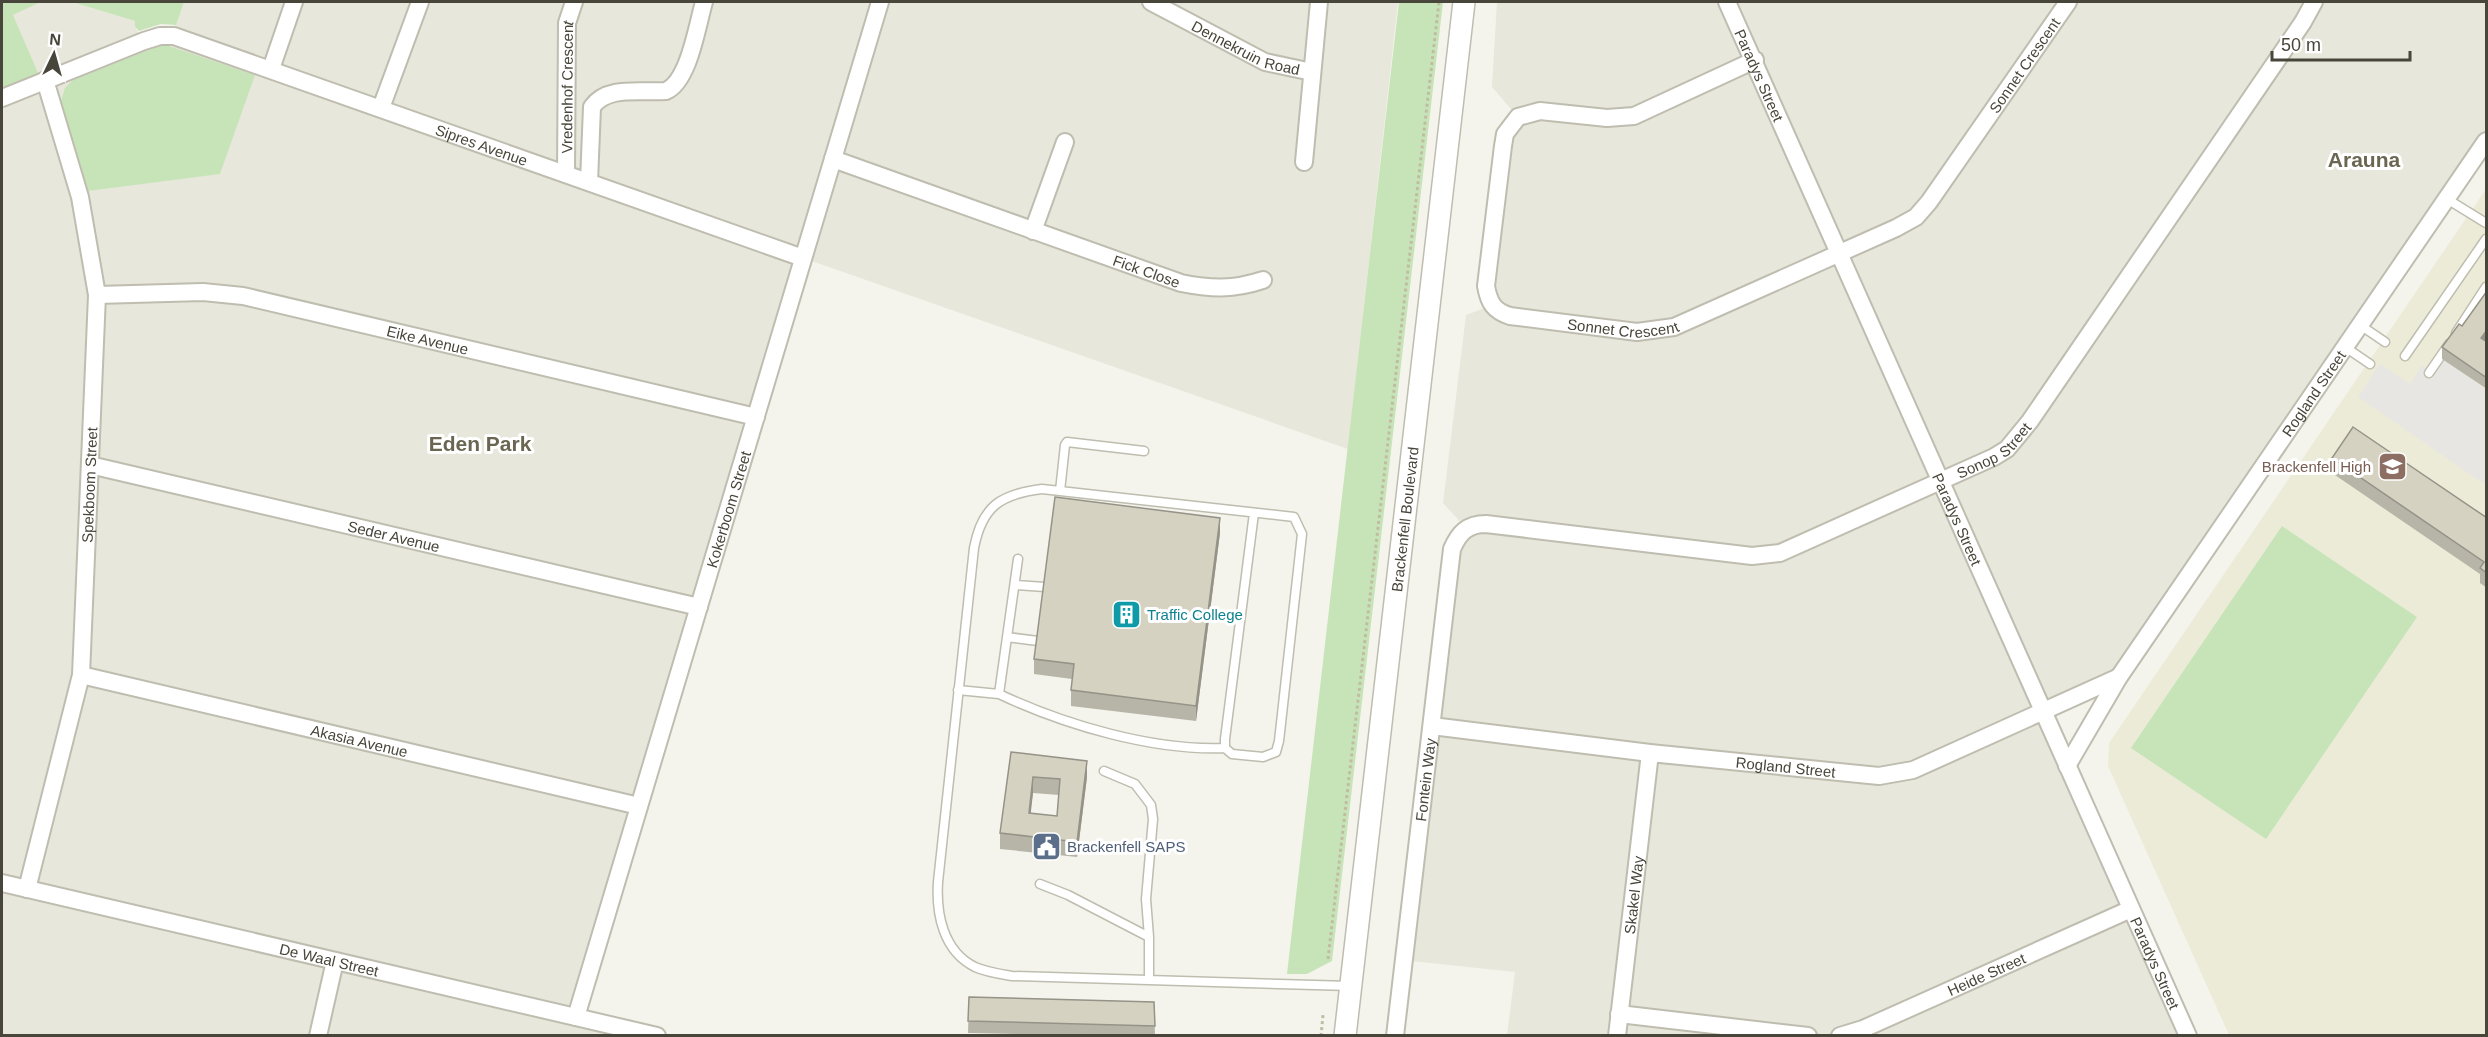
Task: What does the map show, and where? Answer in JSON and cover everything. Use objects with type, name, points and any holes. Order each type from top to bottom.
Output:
[{"type":"street","points":[[271,69],[294,2]]},
{"type":"street","points":[[381,108],[420,2]]},
{"type":"street","name":"Vredenhof Crescent","points":[[566,174],[567,23],[574,2]]},
{"type":"street","name":"Vredenhof Crescent","points":[[589,182],[592,107],[598,98],[606,93],[666,91],[673,88],[683,75],[704,2]]},
{"type":"street","name":"Kokerboom Street","points":[[576,1017],[880,2]]},
{"type":"street","name":"Dennekruin Road","points":[[1151,2],[1265,62],[1312,72]]},
{"type":"street","name":"Dennekruin Road","points":[[1304,162],[1319,2]]},
{"type":"street","name":"Brackenfell Boulevard","points":[[1345,1035],[1464,2]]},
{"type":"street","name":"Paradys Street","points":[[1727,2],[1755,60],[1838,253],[2188,1035]]},
{"type":"street","name":"Sonnet Crescent","points":[[1755,60],[1634,116],[1607,118],[1540,111],[1518,117],[1505,134],[1486,286],[1488,296],[1497,312],[1510,316],[1637,332],[1657,332],[1698,317],[1896,228],[1916,217],[1941,185],[2068,2]]},
{"type":"street","name":"Sonop Street","points":[[1467,528],[1476,524],[1504,525],[1741,554],[1768,554],[1794,547],[1994,457],[2016,441],[2303,22],[2314,2]]},
{"type":"street","name":"Sipres Avenue","points":[[45,80],[160,36],[191,40],[803,258]]},
{"type":"street","points":[[2,98],[45,80]]},
{"type":"street","name":"Spekboom Street","points":[[27,889],[81,675],[97,295],[80,197],[45,80]]},
{"type":"street","name":"Rogland Street","points":[[2067,766],[2119,677],[2487,141]]},
{"type":"street","points":[[1033,231],[1065,142]]},
{"type":"street","name":"Fick Close","points":[[833,159],[1181,283],[1210,289],[1231,289],[1263,280]]},
{"type":"street","name":"Eike Avenue","points":[[97,295],[203,292],[243,296],[756,417]]},
{"type":"street","name":"Seder Avenue","points":[[90,465],[699,607]]},
{"type":"street","name":"Fontein Way","points":[[1395,1035],[1452,549],[1458,536],[1467,528]]},
{"type":"street","name":"Akasia Avenue","points":[[81,675],[639,806]]},
{"type":"street","name":"Rogland Street","points":[[1432,726],[1856,776],[1898,774],[1913,770],[2119,677]]},
{"type":"street","name":"Skakel Way","points":[[1617,1035],[1650,753]]},
{"type":"street","name":"De Waal Street","points":[[2,883],[657,1035]]},
{"type":"street","name":"Heide Street","points":[[1840,1035],[1863,1029],[2131,909]]},
{"type":"street","points":[[318,1035],[335,961]]},
{"type":"street","points":[[1619,1014],[1808,1035]]},
{"type":"lane","points":[[2447,199],[2487,223]]},
{"type":"lane","points":[[2405,356],[2487,238]]},
{"type":"lane","points":[[2429,373],[2487,287]]},
{"type":"lane","points":[[2360,325],[2385,342]]},
{"type":"lane","points":[[2345,347],[2370,364]]},
{"type":"lane","points":[[1060,491],[1065,445],[1068,442],[1144,451]]},
{"type":"lane","points":[[958,690],[999,694],[1091,729],[1195,749],[1225,747],[1237,756],[1271,756],[1276,752],[1279,741],[1302,534],[1294,517],[1060,491],[1022,492],[1004,498],[990,508],[981,522],[974,548],[958,690],[936,900],[942,930],[953,947],[973,966],[1011,976],[1351,986]]},
{"type":"lane","points":[[1225,747],[1254,513]]},
{"type":"lane","points":[[999,694],[1018,559]]},
{"type":"lane","points":[[1015,585],[1045,587]]},
{"type":"lane","points":[[1007,637],[1038,641]]},
{"type":"lane","points":[[1104,771],[1135,784],[1151,805],[1153,819],[1146,889],[1149,980]]},
{"type":"lane","points":[[1040,884],[1068,895],[1149,937]]},
{"type":"path","points":[[1328,959],[1439,2]]},
{"type":"path","points":[[1321,1035],[1323,1015]]},
{"type":"shaded area","points":[[41,2],[72,2],[135,21],[135,27],[143,40],[171,35],[184,2],[1398,2],[1348,449],[806,259],[578,1015],[664,1035],[2,1036],[2,88],[13,15]]},
{"type":"shaded area","points":[[1497,2],[2486,2],[2486,136],[2116,680],[2043,711],[2188,1035],[1507,1035],[1515,972],[1402,960],[1449,550],[1464,526],[1443,503],[1466,315],[1490,306],[1486,297],[1516,115],[1492,87]]},
{"type":"shaded area","name":"Brackenfell High","points":[[2486,189],[2486,1035],[2229,1035],[2108,766],[2109,743]]},
{"type":"shaded area","points":[[2442,359],[2486,389],[2486,485],[2358,397],[2380,364],[2410,384],[2422,366],[2433,373]]},
{"type":"green space","points":[[2,2],[41,2],[13,15],[38,73],[2,88]]},
{"type":"green space","points":[[72,2],[184,2],[176,25],[161,24],[139,31],[135,27],[135,21]]},
{"type":"green space","points":[[1399,2],[1443,2],[1332,961],[1307,974],[1287,974]]},
{"type":"green space","points":[[163,44],[255,75],[220,174],[88,191],[61,101],[65,88],[73,80]]},
{"type":"green space","points":[[2282,526],[2417,617],[2266,839],[2131,748]]},
{"type":"building","points":[[2487,291],[2487,330],[2481,338],[2487,342],[2487,378],[2442,347],[2459,324],[2462,326]]},
{"type":"building","points":[[2353,427],[2487,518],[2487,573],[2480,568],[2484,562],[2332,458]]},
{"type":"building","name":"Traffic College","points":[[1055,497],[1220,518],[1196,706],[1071,690],[1074,664],[1034,659]]},
{"type":"building","points":[[1011,752],[1087,761],[1077,842],[1000,833]],"holes":[[[1033,777],[1060,779],[1057,816],[1029,813]]]},
{"type":"building","points":[[969,997],[1154,1002],[1155,1026],[968,1021]]},
{"type":"place","name":"Brackenfell High","points":[[2392,466]]},
{"type":"place","name":"Traffic College","points":[[1126,614]]},
{"type":"place","name":"Brackenfell SAPS","points":[[1046,846]]},
{"type":"district","name":"Arauna","points":[[2364,159]]},
{"type":"district","name":"Eden Park","points":[[480,443]]}]
